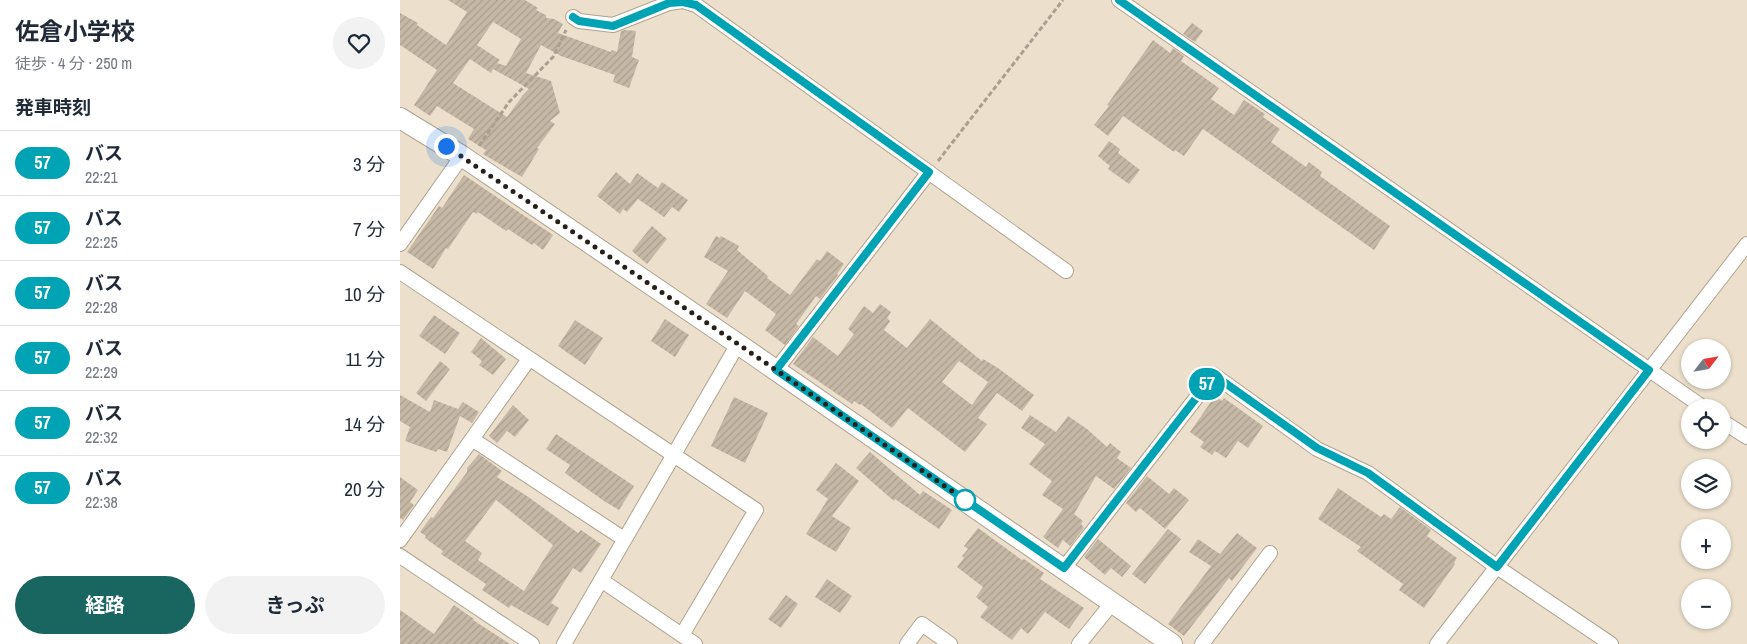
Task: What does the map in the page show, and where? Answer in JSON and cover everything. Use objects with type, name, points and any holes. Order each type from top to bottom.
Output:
[{"type":"street","points":[[1119,0],[1691,399]]},
{"type":"street","points":[[573,17],[579,21],[613,26],[669,3],[683,2],[696,5],[1066,271]]},
{"type":"street","points":[[400,118],[465,158],[738,344],[1172,644]]},
{"type":"street","points":[[400,244],[465,158]]},
{"type":"street","points":[[776,370],[929,172]]},
{"type":"street","points":[[1437,644],[1747,244]]},
{"type":"street","points":[[400,272],[756,510],[682,635]]},
{"type":"street","points":[[564,644],[738,344]]},
{"type":"street","points":[[400,540],[529,359]]},
{"type":"street","points":[[1064,568],[1214,375],[1317,448],[1368,473],[1497,567],[1611,644]]},
{"type":"street","points":[[1731,426],[1747,438]]},
{"type":"street","points":[[472,439],[624,539]]},
{"type":"street","points":[[1202,644],[1270,552]]},
{"type":"street","points":[[400,556],[532,644]]},
{"type":"street","points":[[601,580],[695,644]]},
{"type":"street","points":[[1078,644],[1113,602]]},
{"type":"street","points":[[907,644],[922,624],[950,644]]},
{"type":"path","points":[[929,172],[1063,0]]},
{"type":"path","points":[[465,158],[509,102],[553,57],[573,17]]},
{"type":"building","points":[[448,0],[525,0],[538,8],[536,10],[546,15],[546,18],[554,19],[563,24],[558,33],[611,52],[612,50],[617,52],[621,31],[636,31],[632,57],[639,60],[629,88],[613,82],[615,75],[561,56],[541,45],[526,73],[551,81],[560,113],[550,121],[555,124],[537,148],[539,149],[522,177],[483,154],[486,150],[468,139],[474,129],[437,106],[430,116],[414,105],[437,70],[400,45],[400,13],[418,23],[417,25],[446,45],[467,12]],"holes":[[[493,22],[521,39],[506,66],[497,63],[500,60],[477,45]],[[470,59],[491,73],[493,69],[529,89],[507,117],[453,83]]]},
{"type":"building","points":[[1192,23],[1203,31],[1195,42],[1183,34]]},
{"type":"building","points":[[1153,40],[1170,53],[1173,48],[1184,56],[1181,61],[1219,88],[1211,99],[1234,115],[1244,100],[1265,114],[1263,117],[1280,129],[1271,142],[1306,167],[1309,162],[1322,172],[1320,176],[1390,226],[1374,250],[1203,129],[1184,156],[1175,150],[1174,152],[1123,116],[1108,136],[1094,125]]},
{"type":"building","points":[[1109,141],[1120,149],[1118,153],[1140,170],[1129,184],[1108,169],[1110,166],[1098,156]]},
{"type":"building","points":[[616,172],[630,184],[637,173],[658,188],[662,182],[688,200],[679,212],[672,207],[664,217],[638,199],[627,212],[623,209],[620,214],[597,196]]},
{"type":"building","points":[[464,175],[553,235],[543,250],[508,229],[506,231],[478,212],[477,214],[473,212],[433,269],[407,252],[439,206],[442,208]]},
{"type":"building","points":[[652,226],[667,239],[647,264],[632,251]]},
{"type":"building","points":[[716,236],[720,238],[721,236],[739,246],[737,250],[768,276],[767,278],[790,295],[817,259],[820,261],[827,251],[844,264],[820,299],[816,296],[796,324],[799,326],[785,345],[765,330],[776,314],[745,291],[727,318],[706,304],[728,271],[704,257]]},
{"type":"building","points":[[880,304],[891,312],[887,318],[890,321],[884,330],[907,348],[930,319],[982,361],[983,359],[998,368],[1034,395],[1022,411],[997,393],[978,418],[987,424],[965,452],[908,408],[892,428],[861,404],[854,401],[852,404],[793,364],[813,337],[838,356],[854,334],[848,329],[864,306],[873,313]],"holes":[[[959,361],[988,382],[972,405],[942,382]]]},
{"type":"building","points":[[434,315],[460,333],[445,354],[419,336]]},
{"type":"building","points":[[665,319],[689,335],[675,357],[651,341]]},
{"type":"building","points":[[575,320],[603,338],[585,365],[558,346]]},
{"type":"building","points":[[481,338],[506,359],[493,375],[479,365],[482,361],[471,352]]},
{"type":"building","points":[[440,361],[450,369],[426,401],[416,393]]},
{"type":"building","points":[[400,395],[430,412],[434,400],[458,409],[463,402],[479,412],[472,423],[460,416],[447,452],[438,449],[436,452],[405,441],[410,427],[400,421]]},
{"type":"building","points":[[1215,396],[1222,401],[1224,398],[1263,426],[1248,448],[1238,441],[1226,458],[1215,451],[1212,455],[1200,447],[1204,442],[1190,432]]},
{"type":"building","points":[[734,397],[768,413],[745,463],[711,446]]},
{"type":"building","points":[[513,405],[529,420],[515,437],[507,431],[497,443],[489,436]]},
{"type":"building","points":[[1030,415],[1056,432],[1068,416],[1087,429],[1107,447],[1110,443],[1121,452],[1117,458],[1131,468],[1114,489],[1096,476],[1074,514],[1083,521],[1081,524],[1084,528],[1070,546],[1063,540],[1058,548],[1043,537],[1063,509],[1042,495],[1052,481],[1029,464],[1045,444],[1021,428]]},
{"type":"building","points":[[556,434],[634,486],[619,510],[565,473],[570,465],[546,449]]},
{"type":"building","points":[[870,452],[920,495],[923,491],[952,510],[939,529],[895,499],[894,501],[856,468]]},
{"type":"building","points":[[479,454],[502,471],[497,477],[578,533],[581,530],[601,544],[581,573],[573,568],[551,603],[559,608],[548,626],[511,605],[509,608],[482,590],[486,584],[441,554],[443,551],[420,532],[431,517],[433,518],[467,472],[467,468]],"holes":[[[496,500],[553,545],[524,591],[478,560],[482,553],[465,541]]]},
{"type":"building","points":[[836,463],[859,481],[832,516],[851,528],[836,552],[806,534],[828,499],[816,490]]},
{"type":"building","points":[[1147,476],[1169,494],[1174,488],[1189,500],[1165,529],[1140,508],[1136,512],[1126,503]]},
{"type":"building","points":[[400,477],[418,490],[410,502],[414,505],[403,520],[400,518]]},
{"type":"building","points":[[1338,488],[1381,517],[1384,514],[1391,519],[1400,507],[1431,530],[1427,536],[1457,558],[1455,564],[1424,608],[1399,590],[1403,584],[1357,551],[1361,547],[1318,519]]},
{"type":"building","points":[[978,528],[1022,560],[1024,559],[1044,573],[1040,579],[1084,608],[1069,629],[1045,612],[1028,634],[1021,628],[1012,640],[980,617],[988,607],[976,597],[983,587],[957,567],[968,549],[964,546]]},
{"type":"building","points":[[1168,529],[1181,539],[1145,584],[1132,574]]},
{"type":"building","points":[[1237,533],[1257,548],[1232,581],[1229,578],[1184,636],[1168,624],[1211,566],[1189,552],[1198,539],[1220,554]]},
{"type":"building","points":[[1098,539],[1131,566],[1122,577],[1111,568],[1105,575],[1084,557]]},
{"type":"building","points":[[827,579],[852,596],[840,613],[815,597]]},
{"type":"building","points":[[786,595],[798,604],[781,628],[768,619]]},
{"type":"building","points":[[454,605],[510,644],[400,644],[400,610],[434,634]]},
{"type":"bus line","name":"57","points":[[573,17],[579,21],[613,26],[669,3],[683,2],[696,5],[929,172],[776,370],[1064,568],[1214,375],[1317,448],[1368,473],[1497,567],[1649,370],[1119,0]]},
{"type":"route","points":[[446,146],[968,502],[965,500]]}]
